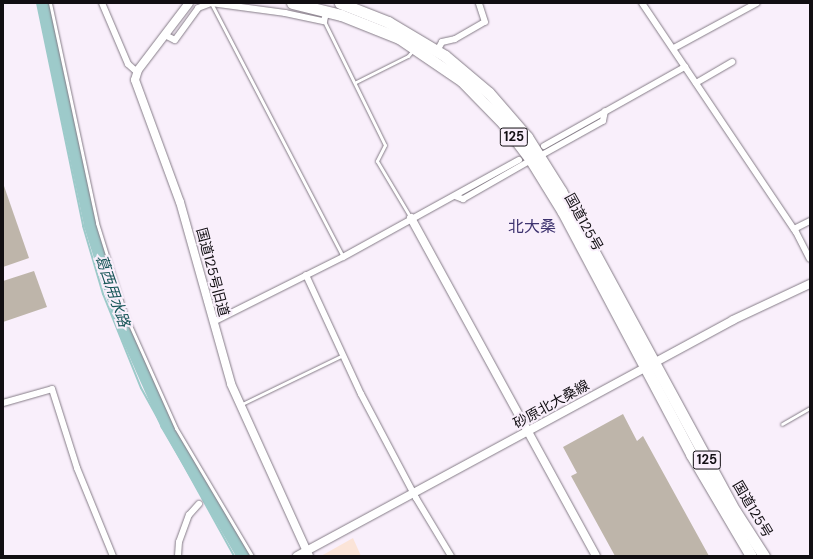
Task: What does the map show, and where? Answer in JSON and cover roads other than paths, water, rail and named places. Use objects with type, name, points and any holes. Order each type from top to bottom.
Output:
[{"type":"highway","name":"国道125号","points":[[292,3],[327,10],[383,31],[414,47],[439,63],[482,99],[538,154]]},
{"type":"highway","name":"国道125号","points":[[340,3],[388,22],[437,51],[489,93],[538,154],[751,556]]},
{"type":"highway","name":"国道125号","points":[[650,365],[735,511],[764,556]]},
{"type":"street","points":[[102,3],[128,64],[137,72],[189,3]]},
{"type":"street","points":[[165,35],[175,40],[198,8],[211,3],[285,12],[324,21],[327,10]]},
{"type":"street","points":[[437,51],[442,42],[455,39],[484,22],[479,3]]},
{"type":"street","points":[[642,3],[674,48],[794,229],[810,259]]},
{"type":"street","points":[[674,48],[757,3]]},
{"type":"street","points":[[696,83],[732,62]]},
{"type":"street","points":[[455,196],[463,199],[538,154],[605,110],[685,66]]},
{"type":"street","name":"国道125号旧道","points":[[137,72],[136,84],[180,202],[213,322],[239,405],[308,554]]},
{"type":"street","points":[[538,154],[603,120],[605,110]]},
{"type":"street","points":[[213,322],[342,257],[519,160]]},
{"type":"street","points":[[411,218],[596,556]]},
{"type":"street","points":[[794,229],[810,221]]},
{"type":"street","points":[[306,275],[343,355],[414,494],[451,556]]},
{"type":"street","name":"砂原北大桑線","points":[[297,556],[308,554],[528,431],[733,320],[810,284]]},
{"type":"street","points":[[3,403],[52,389],[80,475],[113,556]]},
{"type":"street","points":[[178,556],[179,542],[189,515],[199,504]]},
{"type":"lane","points":[[50,3],[98,223],[126,316],[176,428],[252,556]]},
{"type":"lane","points":[[211,3],[342,257]]},
{"type":"lane","points":[[324,21],[356,82],[385,144],[377,160],[411,218]]},
{"type":"lane","points":[[356,82],[408,56],[414,47]]},
{"type":"lane","points":[[239,405],[343,355]]},
{"type":"lane","points":[[782,424],[810,408]]},
{"type":"waterway","points":[[37,3],[83,226],[103,294],[141,388],[234,556]]},
{"type":"waterway","name":"葛西用水路","points":[[43,3],[90,225],[120,320],[166,424],[243,556]]},
{"type":"district","name":"北大桑","points":[[532,227]]}]
